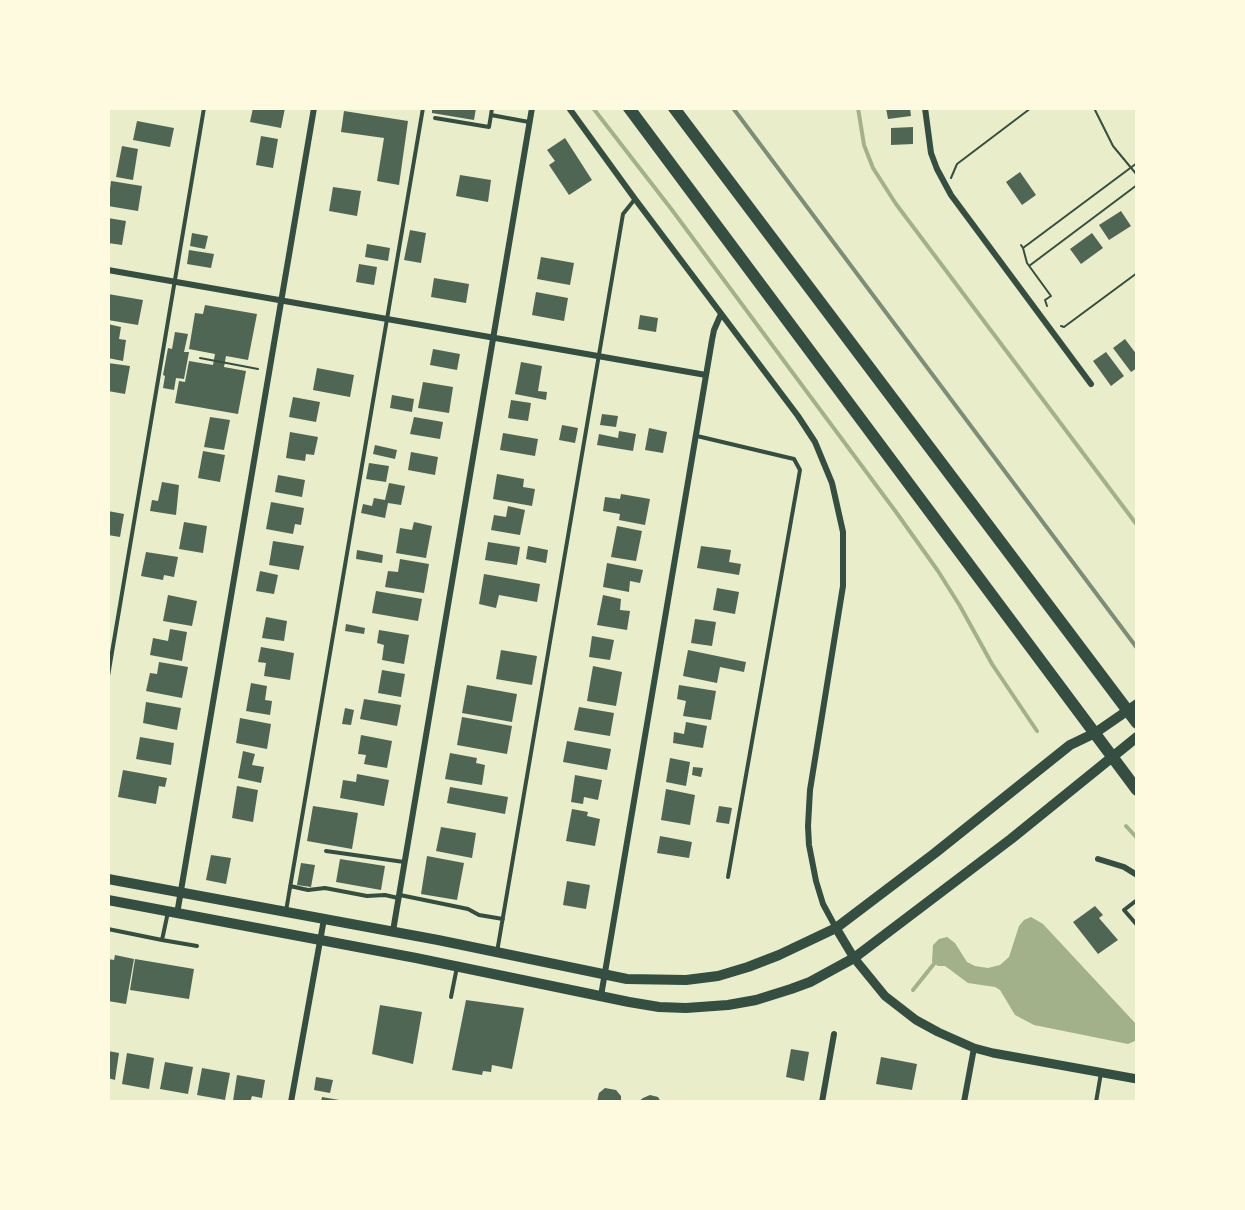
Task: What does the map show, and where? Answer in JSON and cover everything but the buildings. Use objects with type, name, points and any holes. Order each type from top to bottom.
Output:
[{"type":"highway","points":[[629,108],[1137,790]]},
{"type":"highway","points":[[674,108],[1132,708],[1137,723]]},
{"type":"main road","points":[[108,879],[393,931],[627,979],[686,980],[718,975],[779,955],[836,928],[935,853],[1070,745],[1095,733],[1132,708]]},
{"type":"main road","points":[[108,900],[659,1007],[712,1008],[756,1000],[791,989],[810,982],[854,958],[1011,839],[1137,737]]},
{"type":"street","points":[[173,913],[181,892],[314,108]]},
{"type":"street","points":[[393,931],[532,108]]},
{"type":"street","points":[[569,108],[811,435],[825,463],[839,510],[844,551],[843,586],[810,790],[808,826],[816,881],[823,904],[836,928],[872,982],[900,1008],[938,1032],[974,1048],[1137,1079]]},
{"type":"street","points":[[925,108],[931,153],[946,185],[1001,265],[1091,384]]},
{"type":"street","points":[[108,270],[706,375]]},
{"type":"street","points":[[601,996],[706,375],[714,330],[721,314]]},
{"type":"street","points":[[1098,859],[1124,867],[1137,874]]},
{"type":"street","points":[[291,1102],[324,919]]},
{"type":"street","points":[[822,1102],[834,1034]]},
{"type":"street","points":[[964,1102],[974,1048]]},
{"type":"lane","points":[[108,676],[204,108]]},
{"type":"lane","points":[[286,911],[423,108]]},
{"type":"lane","points":[[435,118],[489,127],[492,108]]},
{"type":"lane","points":[[491,115],[530,123]]},
{"type":"lane","points":[[497,952],[623,214],[635,199]]},
{"type":"lane","points":[[696,436],[794,459],[800,470],[728,877]]},
{"type":"lane","points":[[326,851],[405,862]]},
{"type":"lane","points":[[290,886],[308,890],[325,888],[367,896],[399,897],[468,909],[479,915],[503,919]]},
{"type":"lane","points":[[1137,900],[1124,910],[1137,925]]},
{"type":"lane","points":[[162,940],[173,913]]},
{"type":"lane","points":[[108,929],[197,946]]},
{"type":"lane","points":[[450,997],[457,966]]},
{"type":"lane","points":[[1096,1102],[1101,1072]]},
{"type":"path","points":[[946,185],[954,175],[957,164],[1031,108]]},
{"type":"path","points":[[1094,108],[1113,146],[1137,175]]},
{"type":"path","points":[[1051,312],[1044,302],[1051,296],[1029,266],[1022,247],[1137,163]]},
{"type":"path","points":[[1029,266],[1137,185]]},
{"type":"path","points":[[1056,319],[1064,327],[1137,273]]},
{"type":"path","points":[[200,358],[258,369]]},
{"type":"shaded area","points":[[1031,917],[1043,924],[1137,1025],[1135,1041],[1128,1044],[1034,1025],[1015,1015],[1000,990],[995,987],[968,983],[945,966],[938,966],[932,962],[933,945],[939,939],[947,937],[955,943],[967,962],[988,968],[1000,965],[1009,957],[1019,926]]},
{"type":"waterway","points":[[593,108],[672,210],[896,512],[938,571],[992,664],[1037,731]]},
{"type":"waterway","points":[[858,108],[864,145],[873,168],[896,204],[1137,525]]},
{"type":"waterway","points":[[1126,826],[1137,838]]},
{"type":"waterway","points":[[913,990],[937,960]]},
{"type":"railway","points":[[733,108],[1137,648]]}]
